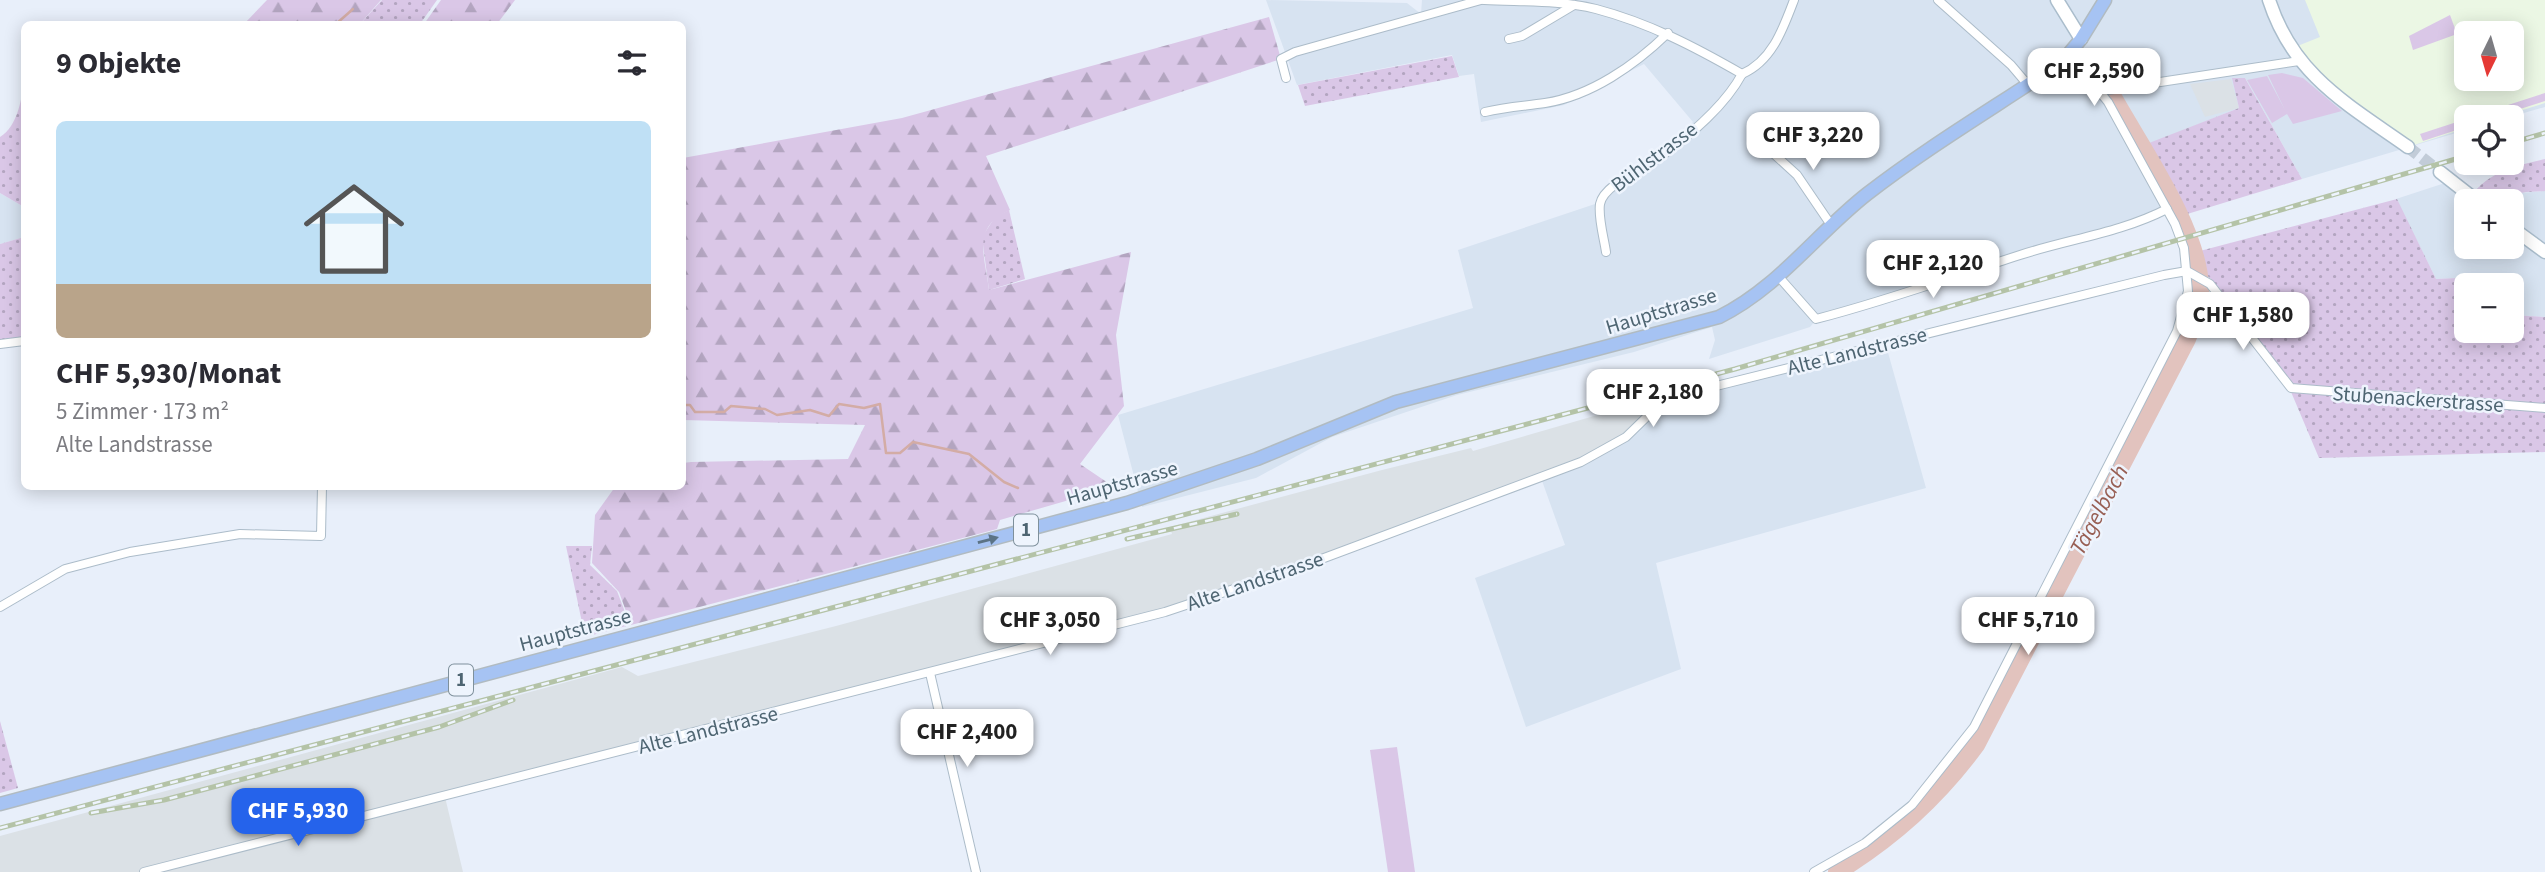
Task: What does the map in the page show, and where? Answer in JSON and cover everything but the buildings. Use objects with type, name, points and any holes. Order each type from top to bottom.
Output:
[{"type":"main road","name":"Hauptstrasse","points":[[0,804],[1129,502],[1232,468],[1396,402],[1627,344],[1719,317],[1745,303],[1778,276],[1831,225],[1889,178],[2062,62],[2081,39],[2105,0]]},
{"type":"street","points":[[1286,78],[1281,59],[1295,52],[1483,0],[1574,5],[1596,9],[1668,33],[1742,74],[1758,68],[1767,57],[1794,0]]},
{"type":"street","points":[[1938,0],[2011,65],[2028,85]]},
{"type":"street","points":[[2057,0],[2081,39]]},
{"type":"street","points":[[2269,0],[2282,34],[2299,61],[2325,87],[2408,147]]},
{"type":"street","points":[[1509,39],[1522,36],[1574,5]]},
{"type":"street","points":[[1485,112],[1517,104],[1545,103],[1579,93],[1623,70],[1668,33]]},
{"type":"street","points":[[2101,91],[2299,61]]},
{"type":"street","points":[[1814,872],[1865,843],[1912,805],[1974,727],[2169,350],[2186,306],[2195,275],[2167,209],[2101,91],[2076,76],[2062,62]]},
{"type":"street","name":"Bühlstrasse","points":[[1606,252],[1600,205],[1603,196],[1617,183],[1662,157],[1701,123],[1737,85],[1742,74]]},
{"type":"street","points":[[1763,144],[1797,175],[1831,225]]},
{"type":"street","points":[[2440,173],[2461,189]]},
{"type":"street","points":[[1778,276],[1816,319],[1895,298],[2021,254],[2130,226],[2167,209]]},
{"type":"street","points":[[2524,236],[2545,251]]},
{"type":"street","name":"Stubenackerstrasse","points":[[2195,275],[2291,387],[2545,408]]},
{"type":"street","name":"Alte Landstrasse","points":[[144,872],[1165,612],[1308,564],[1541,478],[1620,441],[1654,408],[1684,394],[2195,275]]},
{"type":"street","points":[[0,344],[21,341]]},
{"type":"street","points":[[0,607],[58,572],[130,552],[240,534],[321,536],[322,490]]},
{"type":"street","points":[[930,673],[976,872]]},
{"type":"shaded area","points":[[1266,0],[1407,3],[1421,14],[1422,0],[2545,0],[2545,107],[2524,113],[2524,105],[2454,105],[2454,134],[2302,179],[2245,78],[2233,78],[2239,108],[2134,150],[2167,209],[1817,319],[1810,327],[1709,359],[1715,340],[1712,327],[1634,352],[1457,395],[1332,437],[1256,478],[1142,507],[1118,415],[1473,308],[1458,250],[1595,204],[1607,185],[1675,139],[1693,122],[1644,64],[1564,105],[1481,122],[1474,74],[1459,76],[1452,55],[1297,85]]},
{"type":"shaded area","points":[[2305,0],[2545,0],[2545,103],[2524,110],[2524,105],[2454,105],[2454,132],[2408,147],[2290,49],[2320,37]]},
{"type":"shaded area","points":[[2231,79],[2239,108],[2205,117],[2190,84]]},
{"type":"shaded area","points":[[2451,181],[2461,189],[2454,189],[2454,259],[2524,259],[2524,193],[2545,191],[2545,317],[2524,316],[2524,273],[2454,273],[2454,278],[2436,279],[2396,199]]},
{"type":"shaded area","points":[[0,193],[21,205],[21,238],[0,244]]},
{"type":"shaded area","points":[[1881,345],[1887,349],[1926,488],[1656,563],[1681,669],[1526,727],[1475,578],[1565,545],[1541,478],[1663,401]]},
{"type":"shaded area","points":[[1646,401],[1663,401],[1626,437],[1581,462],[1165,612],[445,797],[463,872],[0,872],[0,836],[622,667],[638,676],[836,626],[1172,534],[1170,527],[1382,470],[1471,448],[1473,451]]},
{"type":"green space","points":[[267,0],[381,0],[363,21],[247,21]]},
{"type":"green space","points":[[382,0],[437,0],[422,21],[363,21]]},
{"type":"green space","points":[[441,0],[515,0],[499,21],[426,21]]},
{"type":"green space","points":[[2450,15],[2454,26],[2454,35],[2413,50],[2409,36]]},
{"type":"green space","points":[[1269,17],[1281,59],[986,156],[1010,210],[998,217],[985,234],[983,244],[989,290],[1131,252],[1116,335],[1124,406],[1080,464],[1114,487],[1000,520],[997,529],[631,625],[619,592],[592,563],[595,515],[613,490],[686,490],[686,463],[848,459],[865,425],[686,420],[686,157],[902,118]]},
{"type":"green space","points":[[1452,56],[1459,77],[1305,106],[1298,85]]},
{"type":"green space","points":[[2282,73],[2303,78],[2342,111],[2293,124],[2287,114],[2272,123],[2247,80],[2267,76],[2285,110],[2268,75]]},
{"type":"green space","points":[[2232,78],[2245,78],[2302,179],[2184,215],[2149,143],[2239,108]]},
{"type":"green space","points":[[2545,93],[2545,101],[2524,108],[2524,105],[2508,105]]},
{"type":"green space","points":[[21,97],[21,205],[0,193],[0,137],[11,126]]},
{"type":"green space","points":[[2454,123],[2454,131],[2423,141],[2420,134]]},
{"type":"green space","points":[[2545,159],[2545,191],[2477,189],[2495,175],[2524,175],[2524,164]]},
{"type":"green space","points":[[2397,199],[2436,279],[2454,278],[2454,343],[2524,343],[2524,316],[2545,317],[2545,452],[2319,458],[2283,373],[2210,278],[2201,272],[2196,252]]},
{"type":"green space","points":[[1009,210],[1025,279],[989,290],[982,237],[995,217]]},
{"type":"green space","points":[[21,238],[21,338],[0,341],[0,244]]},
{"type":"green space","points":[[566,546],[592,546],[590,565],[617,591],[630,625],[585,637]]},
{"type":"green space","points":[[0,721],[18,788],[0,793]]},
{"type":"green space","points":[[1397,747],[1415,872],[1388,872],[1370,750]]},
{"type":"waterway","points":[[339,21],[353,9]]},
{"type":"waterway","name":"Tägelbach","points":[[1837,872],[1877,845],[1913,815],[1946,782],[1976,745],[2194,321],[2200,288],[2190,241],[2167,190],[2114,99]]},
{"type":"waterway","points":[[686,405],[690,405],[695,412],[724,412],[731,406],[765,409],[777,415],[810,410],[829,416],[839,404],[864,408],[880,404],[886,453],[900,453],[913,442],[969,454],[1004,482],[1018,488]]},
{"type":"tunnel","points":[[2408,147],[2440,172]]},
{"type":"railway","points":[[2524,139],[2545,133]]},
{"type":"railway","points":[[0,828],[1735,369],[2454,159]]},
{"type":"railway","points":[[1127,539],[1237,514]]},
{"type":"railway","points":[[91,813],[164,800],[439,727],[513,700]]}]
